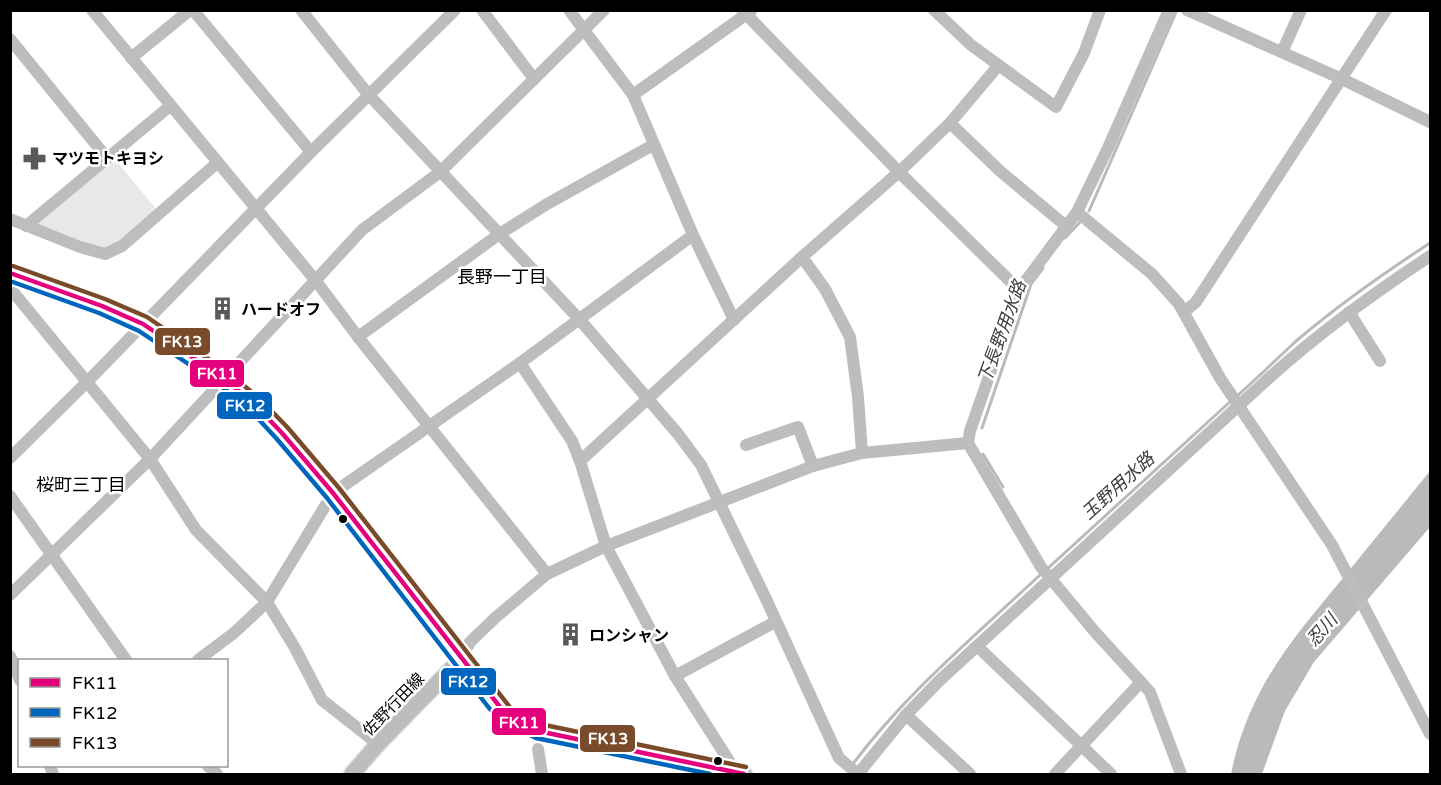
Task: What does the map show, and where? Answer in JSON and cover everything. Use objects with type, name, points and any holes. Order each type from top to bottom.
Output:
[{"type":"main road","points":[[10,273],[102,306],[143,324],[225,379],[256,406],[333,493],[460,660],[507,716],[538,731],[737,773]]},
{"type":"main road","name":"佐野行田線","points":[[352,774],[460,660]]},
{"type":"street","points":[[92,10],[316,281],[547,574]]},
{"type":"street","points":[[131,58],[191,10],[311,152]]},
{"type":"street","points":[[301,10],[368,94],[580,320],[701,465],[839,758],[857,774],[939,681],[978,646],[1047,574],[1236,402],[1349,312],[1429,261]]},
{"type":"street","points":[[10,458],[87,382],[254,208],[455,10]]},
{"type":"street","points":[[482,10],[534,79]]},
{"type":"street","points":[[569,10],[633,95],[693,235],[734,320]]},
{"type":"street","points":[[10,595],[150,459],[362,230],[440,172],[604,10]]},
{"type":"street","points":[[934,10],[971,45],[1056,106],[1084,53],[1100,10]]},
{"type":"street","points":[[1169,10],[1077,212],[1019,290],[970,431],[968,443],[1047,574],[1150,692],[1181,774]]},
{"type":"street","points":[[1187,10],[1342,79],[1431,122]]},
{"type":"street","points":[[1282,52],[1301,10]]},
{"type":"street","points":[[1184,312],[1196,302],[1386,10]]},
{"type":"street","points":[[633,95],[747,12],[899,172],[1019,290]]},
{"type":"street","points":[[10,39],[108,158]]},
{"type":"street","points":[[580,461],[802,257],[899,172],[950,123],[998,66]]},
{"type":"street","points":[[26,226],[170,106]]},
{"type":"street","points":[[950,123],[1000,171],[1066,226]]},
{"type":"street","points":[[358,337],[498,235],[547,204],[653,144]]},
{"type":"street","points":[[10,219],[80,247],[105,254],[122,246],[217,164]]},
{"type":"street","points":[[1077,212],[1152,274],[1184,312],[1205,354],[1324,531],[1431,734]]},
{"type":"street","points":[[199,659],[234,633],[267,602],[333,493],[580,320],[693,235]]},
{"type":"street","points":[[802,257],[825,289],[850,337],[862,453]]},
{"type":"street","points":[[10,288],[150,459],[196,530],[267,602],[295,648],[322,700],[378,744]]},
{"type":"street","points":[[1349,312],[1380,361]]},
{"type":"street","points":[[520,363],[572,441],[606,546],[675,676],[737,773]]},
{"type":"street","points":[[746,445],[798,427],[813,466]]},
{"type":"street","points":[[460,660],[470,642],[547,574],[606,546],[813,466],[862,453],[968,443]]},
{"type":"street","points":[[10,496],[125,659]]},
{"type":"street","points":[[675,676],[775,622]]},
{"type":"street","points":[[978,646],[1081,748],[1111,774]]},
{"type":"street","points":[[10,656],[18,675]]},
{"type":"street","points":[[1055,774],[1141,682]]},
{"type":"street","points":[[906,716],[970,774]]},
{"type":"street","points":[[538,749],[542,774]]},
{"type":"shaded area","points":[[114,158],[157,210],[119,242],[104,249],[81,244],[36,225]]},
{"type":"water","name":"忍川","points":[[1430,471],[1430,527],[1314,662],[1285,711],[1262,774],[1231,774],[1248,717],[1273,668]]},
{"type":"waterway","name":"下長野用水路","points":[[1089,211],[1177,10]]},
{"type":"waterway","name":"下長野用水路","points":[[1065,238],[1080,222]]},
{"type":"waterway","name":"玉野用水路","points":[[1237,396],[1295,342],[1327,316],[1430,243]]},
{"type":"waterway","name":"下長野用水路","points":[[982,428],[1031,284],[1043,268]]},
{"type":"waterway","name":"玉野用水路","points":[[1046,570],[1232,400]]},
{"type":"waterway","name":"下長野用水路","points":[[983,454],[1003,487]]},
{"type":"waterway","name":"玉野用水路","points":[[852,765],[918,689],[1041,574]]},
{"type":"transit line","name":"FK13","points":[[13,266],[105,299],[147,317],[229,373],[261,400],[339,488],[512,710],[540,724],[746,767]]},
{"type":"transit line","name":"FK11","points":[[10,273],[102,306],[143,324],[225,379],[256,406],[333,493],[507,716],[538,731],[744,774]]},
{"type":"transit line","name":"FK12","points":[[10,281],[99,313],[139,331],[220,385],[251,411],[327,498],[489,708],[503,722],[536,738],[710,774]]},
{"type":"place","name":"マツモトキヨシ","points":[[34,158]]},
{"type":"place","name":"ハードオフ","points":[[223,309]]},
{"type":"place","name":"ロンシャン","points":[[571,635]]},
{"type":"district","name":"長野一丁目","points":[[502,277]]},
{"type":"district","name":"桜町三丁目","points":[[81,485]]}]
